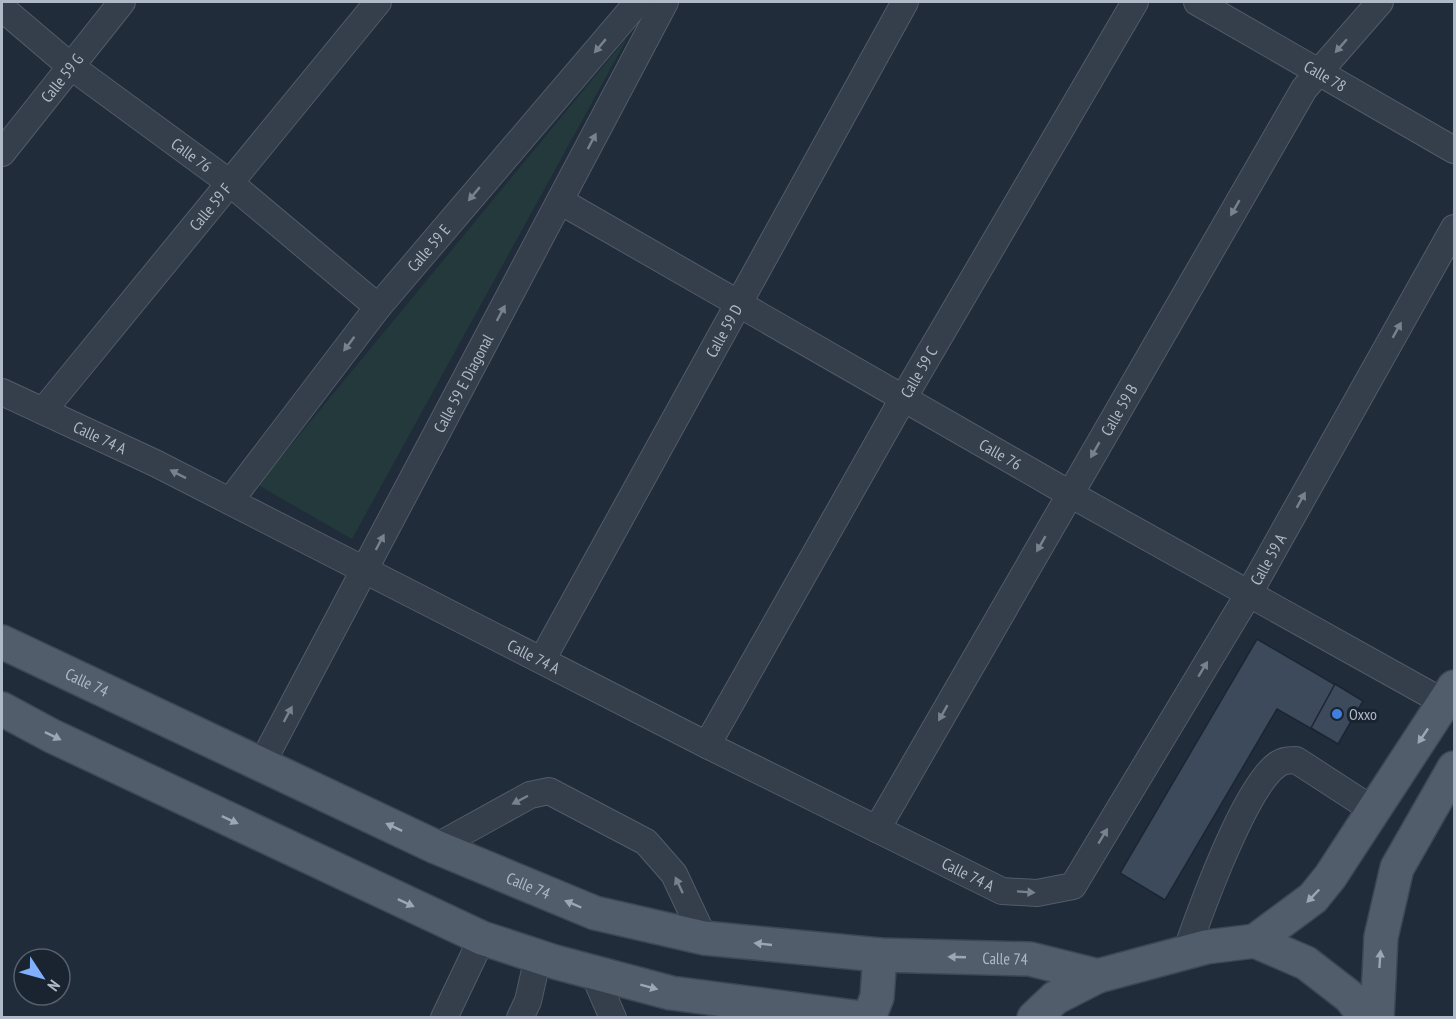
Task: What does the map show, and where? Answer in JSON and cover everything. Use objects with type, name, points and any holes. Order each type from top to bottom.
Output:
[{"type":"main road","name":"Calle 74","points":[[2,642],[436,847],[595,913],[704,938],[880,955],[1030,960],[1098,976]]},
{"type":"main road","points":[[1034,1017],[1055,998],[1098,976],[1186,952],[1255,941],[1313,898],[1450,695]]},
{"type":"main road","points":[[2,709],[52,736],[482,938],[538,957],[671,993],[859,1017],[876,998],[880,955]]},
{"type":"main road","points":[[1377,1017],[1382,937],[1397,868],[1455,768]]},
{"type":"main road","points":[[1354,838],[1397,868]]},
{"type":"main road","points":[[1255,941],[1306,963],[1350,997],[1366,1017]]},
{"type":"street","name":"Calle 59 G","points":[[2,153],[69,65],[122,2]]},
{"type":"street","name":"Calle 59 F","points":[[43,411],[378,2]]},
{"type":"street","name":"Calle 59 E","points":[[230,501],[378,307],[638,2]]},
{"type":"street","name":"Calle 59 E Diagonal","points":[[261,765],[665,2]]},
{"type":"street","name":"Calle 59 D","points":[[542,660],[905,2]]},
{"type":"street","name":"Calle 59 C","points":[[707,745],[904,397],[1135,2]]},
{"type":"street","name":"Calle 78","points":[[1197,2],[1455,150]]},
{"type":"street","name":"Calle 59 B","points":[[877,829],[1304,89],[1380,2]]},
{"type":"street","name":"Calle 76","points":[[2,8],[69,65],[230,183],[378,307]]},
{"type":"street","name":"Calle 76","points":[[560,201],[1248,595],[1450,695]]},
{"type":"street","name":"Calle 59 A","points":[[1073,886],[1248,595],[1455,228]]},
{"type":"street","name":"Calle 74 A","points":[[2,392],[230,501],[364,572],[1002,891],[1037,893],[1073,886]]},
{"type":"street","points":[[1186,952],[1226,850],[1260,783],[1280,763],[1296,760],[1373,810]]},
{"type":"street","points":[[436,847],[530,795],[549,791],[646,842],[674,874],[704,938]]},
{"type":"street","points":[[444,1017],[482,938]]},
{"type":"street","points":[[520,1017],[528,1001],[538,957]]},
{"type":"street","points":[[593,972],[613,1017]]},
{"type":"green space","points":[[629,35],[352,539],[258,485]]},
{"type":"building","points":[[1257,639],[1363,701],[1338,744],[1277,709],[1165,900],[1120,873]]},
{"type":"building","name":"Oxxo","points":[[1335,684],[1363,701],[1338,744],[1311,728]]},
{"type":"place","name":"Oxxo","points":[[1337,714]]}]
